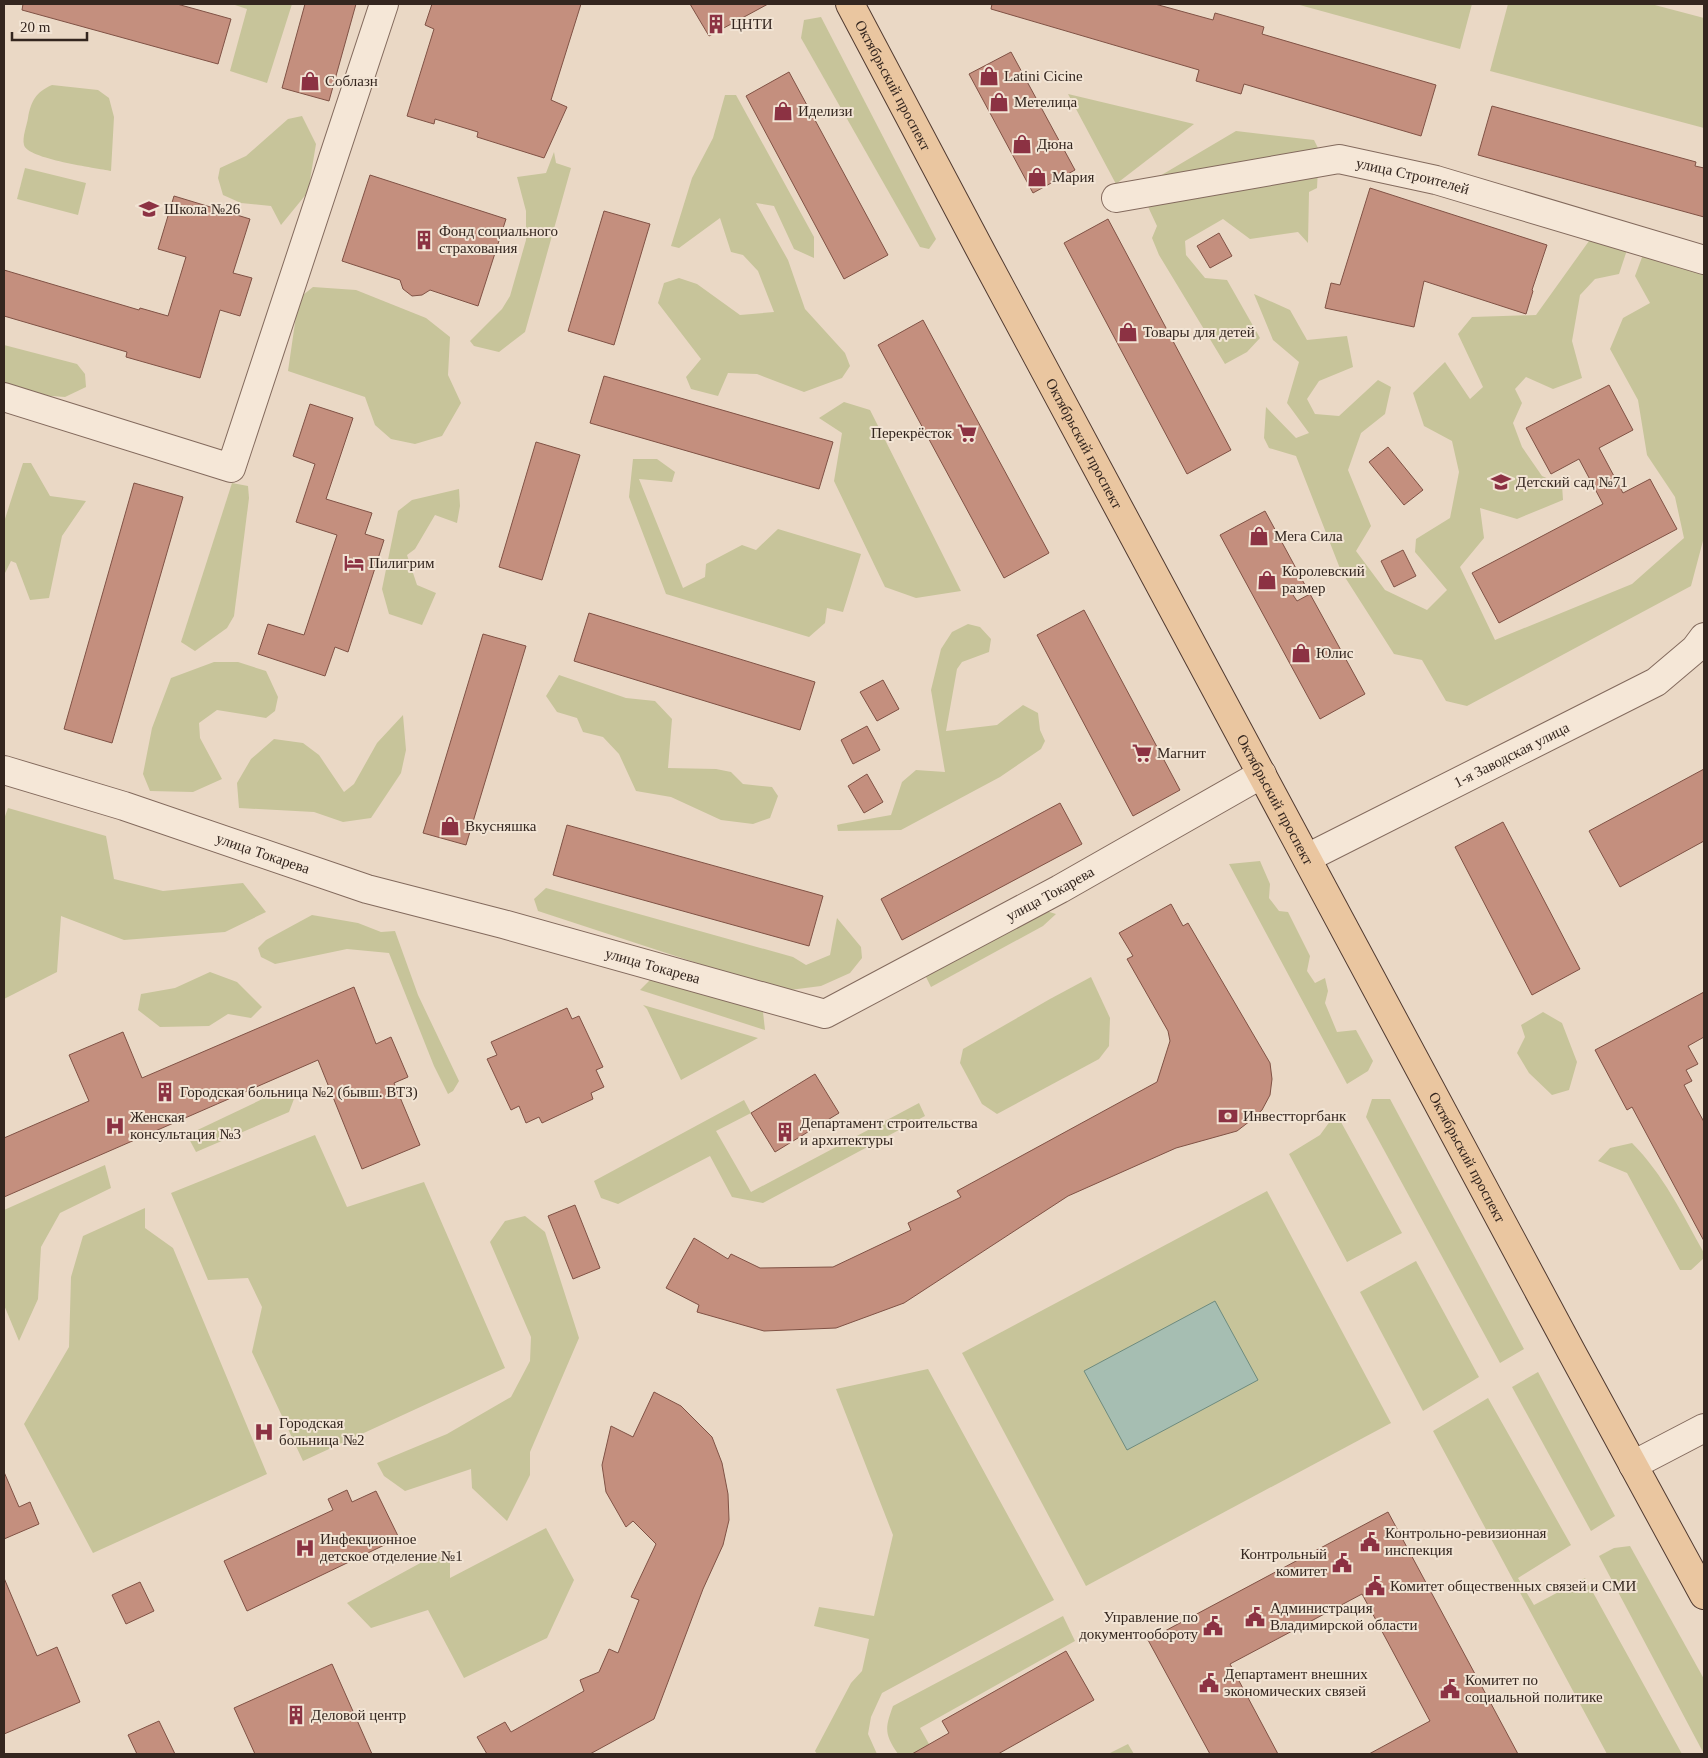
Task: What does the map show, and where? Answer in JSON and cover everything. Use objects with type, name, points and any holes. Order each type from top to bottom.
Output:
[{"type":"main road","name":"Октябрьский проспект","points":[[850,4],[1306,858],[1704,1595]]},
{"type":"street","points":[[4,397],[231,468],[384,4]]},
{"type":"street","name":"улица Строителей","points":[[1116,198],[1338,159],[1436,180],[1704,260]]},
{"type":"street","name":"1-я Заводская улица","points":[[1306,858],[1656,682],[1695,649],[1704,637]]},
{"type":"street","name":"улица Токарева","points":[[4,770],[124,806],[367,889],[503,924],[826,1014],[1060,889],[1262,774]]},
{"type":"street","points":[[1633,1465],[1704,1428]]},
{"type":"shaded area","points":[[232,4],[292,4],[267,83],[230,71],[247,9]]},
{"type":"shaded area","points":[[1296,4],[1472,4],[1460,49]]},
{"type":"shaded area","points":[[1508,4],[1651,4],[1704,18],[1704,128],[1490,71]]},
{"type":"shaded area","points":[[821,17],[936,239],[929,249],[920,247],[801,38],[804,20]]},
{"type":"shaded area","points":[[52,85],[98,90],[109,98],[114,117],[111,171],[49,159],[28,150],[24,145],[24,135],[33,102],[38,94]]},
{"type":"shaded area","points":[[1068,94],[1194,124],[1116,184]]},
{"type":"shaded area","points":[[725,95],[736,95],[814,237],[814,258],[794,249],[774,206],[756,203],[788,260],[805,309],[845,353],[850,366],[842,378],[804,392],[757,374],[728,373],[718,396],[691,389],[686,377],[701,359],[658,303],[664,283],[679,278],[697,284],[740,315],[774,312],[758,271],[743,255],[731,252],[720,218],[679,248],[671,246],[692,178],[713,138]]},
{"type":"shaded area","points":[[302,116],[316,144],[308,192],[281,225],[271,206],[241,203],[223,195],[218,178],[220,168],[246,156],[288,119]]},
{"type":"shaded area","points":[[1236,131],[1314,140],[1319,150],[1317,188],[1309,192],[1308,243],[1298,232],[1250,239],[1223,219],[1185,241],[1186,255],[1205,278],[1227,280],[1260,338],[1247,352],[1225,364],[1159,255],[1152,238],[1157,226],[1143,196],[1148,183]]},
{"type":"shaded area","points":[[554,152],[556,163],[571,168],[525,332],[499,352],[474,346],[470,341],[502,309],[510,296],[526,240],[526,211],[517,177],[546,173]]},
{"type":"shaded area","points":[[25,168],[86,183],[78,215],[17,199]]},
{"type":"shaded area","points":[[1589,241],[1630,241],[1619,274],[1595,279],[1580,295],[1572,341],[1582,378],[1553,389],[1526,377],[1515,389],[1522,403],[1513,423],[1522,447],[1542,476],[1562,485],[1563,500],[1517,519],[1480,508],[1484,538],[1460,567],[1495,640],[1632,584],[1684,538],[1675,497],[1647,455],[1638,400],[1610,349],[1623,318],[1650,303],[1635,276],[1647,244],[1704,256],[1704,537],[1691,586],[1467,706],[1446,701],[1422,660],[1394,654],[1341,571],[1296,456],[1269,448],[1264,438],[1266,407],[1296,438],[1309,433],[1287,403],[1299,362],[1273,340],[1254,294],[1290,310],[1307,340],[1347,336],[1353,367],[1319,381],[1307,399],[1315,414],[1339,416],[1378,380],[1391,387],[1385,414],[1361,433],[1348,470],[1371,526],[1356,551],[1385,590],[1427,610],[1447,590],[1415,552],[1416,539],[1450,518],[1459,472],[1452,441],[1424,426],[1413,393],[1445,362],[1470,399],[1483,387],[1458,334],[1472,317],[1536,315]]},
{"type":"shaded area","points":[[313,287],[356,290],[426,318],[450,337],[448,375],[461,403],[442,436],[415,444],[391,439],[375,425],[365,397],[288,371],[296,316],[303,295]]},
{"type":"shaded area","points":[[4,345],[77,364],[85,374],[86,387],[65,397],[11,393],[4,390]]},
{"type":"shaded area","points":[[844,402],[870,410],[961,591],[916,598],[885,587],[834,481],[842,433],[819,418]]},
{"type":"shaded area","points":[[633,459],[657,459],[675,472],[672,482],[639,479],[683,588],[705,577],[706,564],[742,545],[756,550],[778,529],[861,554],[843,612],[827,608],[825,623],[809,637],[666,594],[629,497]]},
{"type":"shaded area","points":[[23,463],[31,463],[50,496],[86,501],[62,536],[49,598],[30,600],[16,563],[11,561],[4,575],[4,522]]},
{"type":"shaded area","points":[[232,483],[248,486],[249,498],[234,616],[227,628],[195,651],[181,642]]},
{"type":"shaded area","points":[[459,489],[460,506],[457,523],[435,515],[415,549],[407,555],[417,585],[436,593],[422,625],[389,614],[382,589],[398,511],[412,500]]},
{"type":"shaded area","points":[[968,624],[980,627],[991,639],[989,652],[962,662],[957,669],[946,731],[997,725],[1023,705],[1038,713],[1040,730],[1045,741],[1041,749],[1000,777],[901,830],[838,831],[837,825],[891,815],[902,782],[916,770],[945,772],[931,690],[941,649],[952,632]]},
{"type":"shaded area","points":[[214,662],[238,662],[266,671],[278,697],[275,711],[266,718],[217,710],[199,723],[200,738],[222,779],[193,792],[150,791],[143,774],[152,728],[171,678]]},
{"type":"shaded area","points":[[559,675],[626,698],[655,701],[672,719],[668,768],[716,769],[731,772],[743,784],[772,787],[778,796],[770,818],[753,824],[721,820],[671,797],[636,791],[619,754],[603,737],[583,732],[577,718],[557,712],[546,696]]},
{"type":"shaded area","points":[[403,715],[406,750],[401,773],[371,818],[343,822],[314,812],[239,808],[237,783],[251,759],[274,739],[303,743],[319,755],[344,792],[354,784],[377,743]]},
{"type":"shaded area","points":[[8,808],[106,836],[114,879],[163,891],[243,883],[266,912],[225,932],[124,940],[61,916],[57,972],[4,999],[4,819]]},
{"type":"shaded area","points":[[1260,861],[1270,884],[1269,898],[1279,911],[1288,912],[1310,956],[1307,971],[1315,983],[1325,978],[1328,991],[1325,1003],[1337,1032],[1356,1030],[1373,1061],[1368,1071],[1347,1084],[1229,864]]},
{"type":"shaded area","points":[[546,888],[793,957],[806,965],[830,955],[837,918],[861,947],[862,958],[850,973],[821,986],[782,991],[538,911],[534,899]]},
{"type":"shaded area","points":[[1043,910],[1056,914],[1043,926],[931,987],[923,971]]},
{"type":"shaded area","points":[[312,915],[358,923],[381,932],[395,931],[418,995],[459,1081],[453,1091],[448,1094],[434,1066],[389,953],[347,949],[275,964],[261,957],[258,948],[266,940]]},
{"type":"shaded area","points":[[210,972],[237,982],[262,1007],[251,1018],[228,1014],[209,1026],[160,1027],[138,1010],[141,994],[175,988]]},
{"type":"shaded area","points":[[1091,977],[1110,1018],[1109,1046],[1099,1059],[997,1114],[982,1104],[960,1063],[963,1049]]},
{"type":"shaded area","points":[[652,978],[763,1012],[765,1030],[640,990]]},
{"type":"shaded area","points":[[643,1005],[758,1038],[681,1080],[647,1009]]},
{"type":"shaded area","points":[[1543,1012],[1562,1023],[1577,1062],[1569,1090],[1552,1095],[1529,1073],[1517,1053],[1525,1037],[1521,1025]]},
{"type":"shaded area","points":[[297,1091],[289,1112],[196,1152],[187,1135],[271,1095]]},
{"type":"shaded area","points":[[1372,1099],[1390,1099],[1524,1349],[1500,1363],[1366,1117]]},
{"type":"shaded area","points":[[744,1100],[751,1113],[716,1131],[751,1192],[919,1103],[925,1116],[763,1203],[732,1197],[710,1156],[618,1204],[601,1198],[594,1181]]},
{"type":"shaded area","points":[[1336,1113],[1402,1233],[1347,1262],[1289,1154],[1320,1135]]},
{"type":"shaded area","points":[[315,1135],[347,1207],[424,1182],[505,1368],[303,1461],[252,1352],[262,1307],[248,1278],[208,1280],[171,1193]]},
{"type":"shaded area","points":[[1632,1143],[1663,1181],[1704,1253],[1704,1258],[1691,1270],[1680,1270],[1627,1173],[1598,1161],[1610,1148]]},
{"type":"shaded area","points":[[105,1165],[111,1188],[60,1213],[41,1247],[38,1299],[19,1341],[4,1305],[4,1210]]},
{"type":"shaded area","points":[[1267,1191],[1391,1423],[1086,1586],[962,1353]]},
{"type":"shaded area","points":[[145,1208],[145,1228],[173,1248],[267,1474],[93,1553],[24,1424],[69,1347],[71,1277],[83,1236]]},
{"type":"shaded area","points":[[525,1216],[545,1232],[579,1338],[530,1452],[530,1475],[507,1521],[472,1488],[471,1469],[405,1491],[384,1476],[377,1463],[447,1434],[511,1397],[530,1361],[531,1337],[490,1242],[505,1221]]},
{"type":"shaded area","points":[[1416,1261],[1479,1377],[1423,1411],[1360,1292]]},
{"type":"shaded area","points":[[1215,1301],[1258,1380],[1127,1450],[1084,1371]]},
{"type":"shaded area","points":[[928,1369],[1054,1600],[882,1693],[871,1717],[868,1734],[877,1754],[817,1754],[815,1751],[851,1683],[862,1671],[869,1639],[814,1626],[819,1607],[874,1616],[893,1535],[836,1389]]},
{"type":"shaded area","points":[[1538,1372],[1615,1516],[1591,1531],[1512,1387]]},
{"type":"shaded area","points":[[1488,1398],[1571,1545],[1518,1578],[1534,1605],[1585,1578],[1682,1754],[1607,1754],[1433,1431]]},
{"type":"shaded area","points":[[546,1528],[574,1580],[547,1638],[464,1678],[428,1610],[371,1628],[347,1603],[424,1561],[450,1555],[450,1578]]},
{"type":"shaded area","points":[[1630,1546],[1704,1679],[1704,1754],[1599,1556],[1614,1548]]},
{"type":"shaded area","points":[[1063,1616],[1075,1641],[920,1728],[929,1744],[919,1750],[921,1754],[898,1754],[890,1741],[887,1731],[888,1720],[893,1706]]},
{"type":"shaded area","points":[[1128,1744],[1134,1754],[1108,1754]]},
{"type":"building","points":[[23,4],[177,4],[231,19],[218,64],[22,10]]},
{"type":"building","points":[[305,4],[356,4],[329,101],[282,88]]},
{"type":"building","points":[[432,4],[581,4],[551,100],[567,107],[544,158],[477,137],[478,132],[435,119],[434,124],[407,116],[434,29],[425,25]]},
{"type":"building","name":"ЦНТИ","points":[[690,4],[768,4],[709,36]]},
{"type":"building","points":[[992,4],[1155,4],[1213,20],[1215,13],[1264,27],[1262,34],[1436,85],[1421,136],[1244,84],[1241,94],[1196,81],[1199,70],[991,9]]},
{"type":"building","points":[[1011,52],[1075,170],[1033,193],[969,74]]},
{"type":"building","points":[[789,72],[888,255],[844,279],[746,96]]},
{"type":"building","points":[[1492,106],[1696,162],[1695,166],[1704,168],[1704,217],[1478,155]]},
{"type":"building","name":"Фонд социального страхования","points":[[370,175],[506,219],[478,306],[430,290],[422,295],[412,296],[403,289],[400,280],[342,261]]},
{"type":"building","points":[[1370,188],[1547,245],[1526,314],[1424,281],[1414,327],[1325,308],[1331,283],[1340,285]]},
{"type":"building","points":[[174,196],[250,219],[233,273],[252,278],[240,316],[220,310],[200,378],[126,357],[127,352],[4,316],[4,270],[139,310],[140,308],[168,316],[186,257],[158,249]]},
{"type":"building","points":[[604,211],[650,224],[614,345],[568,331]]},
{"type":"building","points":[[1108,219],[1231,450],[1187,474],[1064,243]]},
{"type":"building","points":[[1219,233],[1232,256],[1210,268],[1197,246]]},
{"type":"building","points":[[923,320],[1049,553],[1004,578],[878,345]]},
{"type":"building","points":[[604,376],[833,442],[819,489],[590,423]]},
{"type":"building","points":[[1609,385],[1633,430],[1599,448],[1623,493],[1650,479],[1677,529],[1499,623],[1472,573],[1603,504],[1579,459],[1551,474],[1526,428]]},
{"type":"building","points":[[310,404],[353,418],[326,499],[372,513],[365,534],[384,540],[348,652],[335,647],[325,676],[258,654],[268,624],[304,635],[337,535],[296,522],[315,464],[293,456]]},
{"type":"building","points":[[536,442],[580,455],[542,580],[499,567]]},
{"type":"building","points":[[1388,447],[1423,490],[1404,505],[1369,462]]},
{"type":"building","points":[[134,483],[183,497],[112,743],[64,729]]},
{"type":"building","points":[[1265,511],[1305,585],[1293,595],[1297,601],[1310,594],[1365,694],[1320,719],[1220,535]]},
{"type":"building","points":[[1403,550],[1416,576],[1394,587],[1381,561]]},
{"type":"building","points":[[1084,610],[1180,790],[1133,816],[1037,635]]},
{"type":"building","points":[[589,613],[815,682],[800,730],[574,661]]},
{"type":"building","points":[[483,634],[526,646],[466,845],[423,833]]},
{"type":"building","points":[[883,680],[899,709],[877,721],[860,692]]},
{"type":"building","points":[[867,726],[880,750],[853,764],[841,740]]},
{"type":"building","points":[[1704,769],[1704,841],[1620,887],[1589,831]]},
{"type":"building","points":[[867,774],[883,802],[864,813],[848,786]]},
{"type":"building","points":[[1060,803],[1082,844],[902,940],[881,899]]},
{"type":"building","points":[[1503,822],[1580,969],[1532,995],[1455,847]]},
{"type":"building","points":[[567,825],[823,896],[809,946],[553,875]]},
{"type":"building","points":[[1171,904],[1183,926],[1188,923],[1270,1063],[1272,1079],[1270,1095],[1262,1110],[1237,1131],[1176,1148],[1068,1196],[904,1303],[836,1328],[764,1331],[697,1312],[699,1305],[666,1288],[694,1238],[728,1259],[731,1254],[760,1268],[833,1267],[911,1230],[908,1223],[961,1197],[957,1191],[1157,1082],[1170,1041],[1168,1031],[1127,959],[1133,956],[1119,933]]},
{"type":"building","name":"Городская больница №2 (бывш. ВТЗ)","points":[[354,987],[376,1044],[391,1037],[408,1077],[394,1083],[420,1145],[362,1169],[318,1060],[4,1197],[4,1138],[89,1101],[69,1055],[123,1032],[142,1078]]},
{"type":"building","points":[[1704,992],[1704,1037],[1688,1046],[1698,1064],[1686,1070],[1692,1081],[1684,1085],[1704,1122],[1704,1241],[1632,1107],[1627,1110],[1595,1050]]},
{"type":"building","points":[[567,1008],[572,1019],[579,1016],[603,1067],[596,1070],[604,1087],[591,1093],[593,1099],[542,1123],[539,1117],[526,1123],[519,1106],[511,1110],[487,1059],[497,1055],[491,1042]]},
{"type":"building","name":"Департамент строительства и архитектуры","points":[[815,1074],[839,1113],[775,1152],[751,1113]]},
{"type":"building","points":[[575,1205],[600,1268],[573,1279],[548,1216]]},
{"type":"building","points":[[654,1392],[681,1406],[712,1437],[722,1463],[728,1494],[729,1520],[723,1545],[703,1589],[654,1719],[590,1754],[487,1754],[477,1737],[505,1722],[511,1732],[584,1691],[580,1680],[599,1672],[609,1649],[618,1653],[639,1600],[631,1597],[656,1544],[633,1521],[626,1527],[606,1492],[602,1465],[611,1426],[633,1437]]},
{"type":"building","points":[[4,1472],[19,1507],[30,1502],[39,1524],[4,1539]]},
{"type":"building","points":[[347,1490],[352,1502],[376,1491],[399,1538],[247,1611],[224,1561],[333,1510],[328,1499]]},
{"type":"building","name":"Администрация Владимирской области","points":[[1388,1512],[1518,1754],[1369,1754],[1430,1721],[1362,1594],[1230,1664],[1278,1754],[1210,1754],[1148,1640]]},
{"type":"building","points":[[4,1578],[37,1656],[57,1647],[80,1702],[4,1734]]},
{"type":"building","points":[[140,1582],[154,1611],[126,1624],[112,1595]]},
{"type":"building","points":[[1066,1651],[1094,1700],[998,1754],[912,1754],[949,1733],[942,1721]]},
{"type":"building","name":"Деловой центр","points":[[332,1664],[372,1754],[255,1754],[234,1708]]},
{"type":"building","points":[[159,1721],[175,1754],[137,1754],[128,1735]]},
{"type":"place","name":"ЦНТИ","points":[[716,24]]},
{"type":"place","name":"Latini Cicine","points":[[989,76]]},
{"type":"place","name":"Соблазн","points":[[310,81]]},
{"type":"place","name":"Метелица","points":[[999,102]]},
{"type":"place","name":"Иделизи","points":[[783,111]]},
{"type":"place","name":"Дюна","points":[[1022,144]]},
{"type":"place","name":"Мария","points":[[1037,177]]},
{"type":"place","name":"Школа №26","points":[[149,209]]},
{"type":"place","name":"Фонд социального страхования","points":[[424,240]]},
{"type":"place","name":"Товары для детей","points":[[1128,332]]},
{"type":"place","name":"Перекрёсток","points":[[967,433]]},
{"type":"place","name":"Детский сад №71","points":[[1501,482]]},
{"type":"place","name":"Мега Сила","points":[[1259,536]]},
{"type":"place","name":"Пилигрим","points":[[354,563]]},
{"type":"place","name":"Королевский размер","points":[[1267,580]]},
{"type":"place","name":"Юлис","points":[[1301,653]]},
{"type":"place","name":"Магнит","points":[[1142,753]]},
{"type":"place","name":"Вкусняшка","points":[[450,826]]},
{"type":"place","name":"Городская больница №2 (бывш. ВТЗ)","points":[[165,1092]]},
{"type":"place","name":"Инвестторгбанк","points":[[1228,1116]]},
{"type":"place","name":"Женская консультация №3","points":[[115,1126]]},
{"type":"place","name":"Департамент строительства и архитектуры","points":[[785,1132]]},
{"type":"place","name":"Городская больница №2","points":[[264,1432]]},
{"type":"place","name":"Контрольно-ревизионная инспекция","points":[[1370,1542]]},
{"type":"place","name":"Инфекционное детское отделение №1","points":[[305,1548]]},
{"type":"place","name":"Контрольный комитет","points":[[1342,1563]]},
{"type":"place","name":"Комитет общественных связей и СМИ","points":[[1375,1586]]},
{"type":"place","name":"Администрация Владимирской области","points":[[1255,1617]]},
{"type":"place","name":"Управление по документообороту","points":[[1213,1626]]},
{"type":"place","name":"Департамент внешних экономических связей","points":[[1209,1683]]},
{"type":"place","name":"Комитет по социальной политике","points":[[1450,1689]]},
{"type":"place","name":"Деловой центр","points":[[296,1715]]}]
